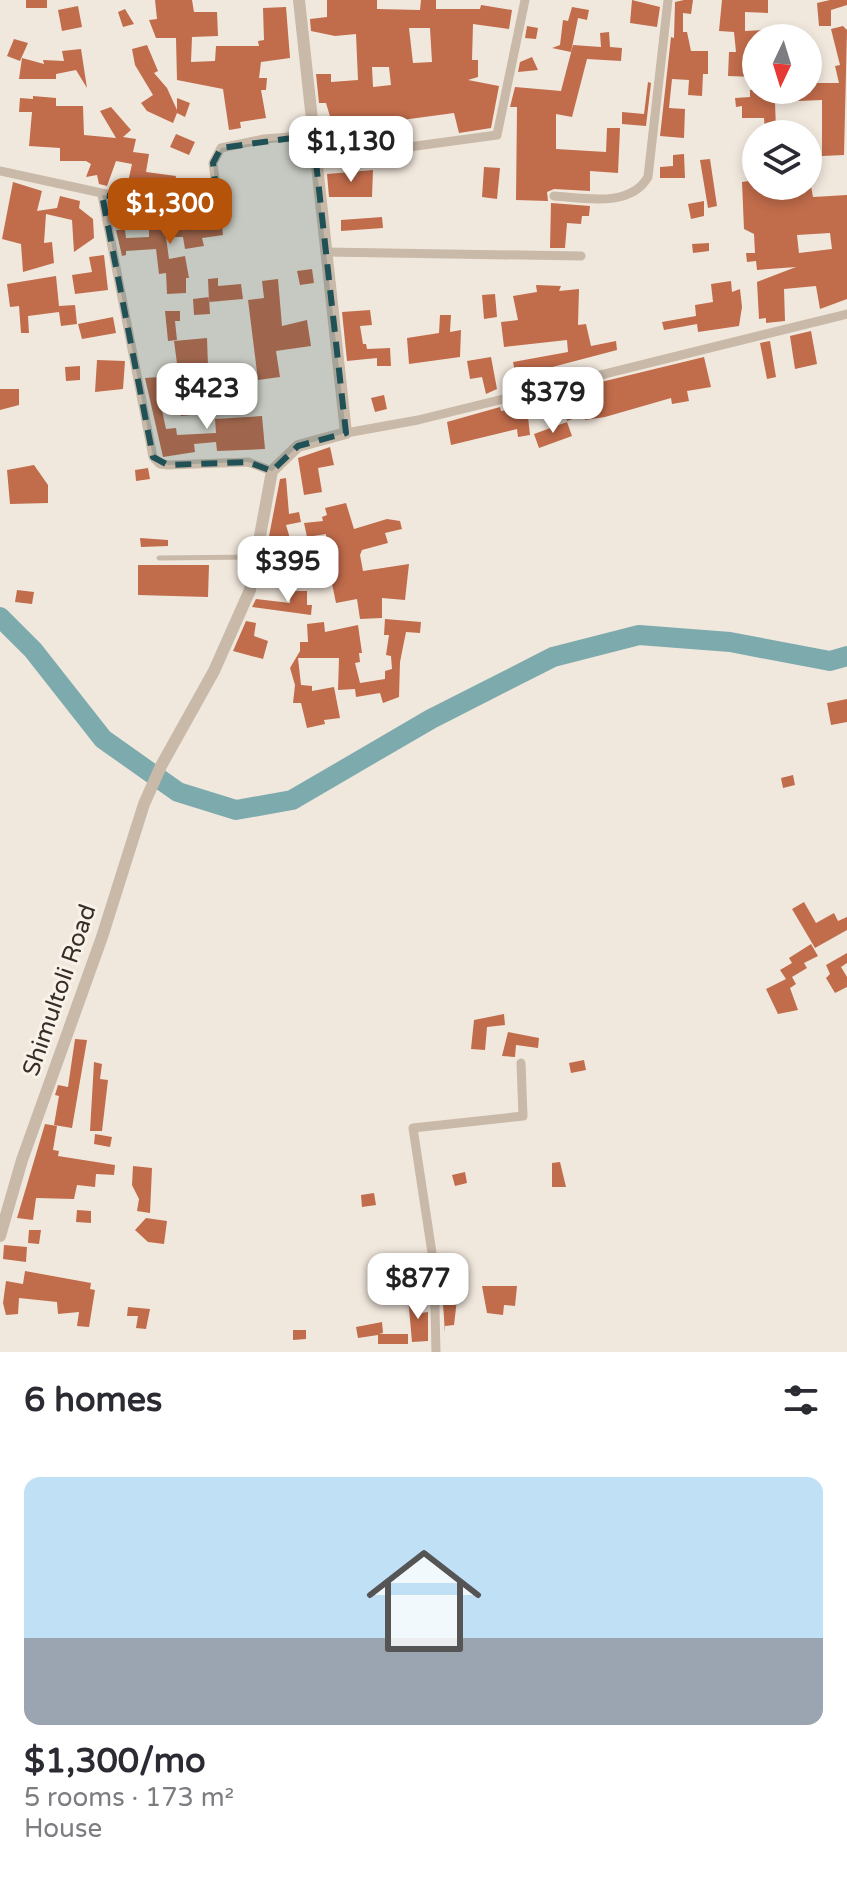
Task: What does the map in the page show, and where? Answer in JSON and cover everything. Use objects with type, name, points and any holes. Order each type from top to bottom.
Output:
[{"type":"street","points":[[299,0],[346,433]]},
{"type":"street","points":[[315,165],[379,151],[497,135],[525,0]]},
{"type":"street","points":[[554,196],[601,199],[632,194],[641,188],[648,177],[668,0]]},
{"type":"street","points":[[0,171],[175,209],[205,210],[218,200],[213,163],[221,148],[264,139],[313,135]]},
{"type":"street","points":[[102,195],[153,457],[160,464],[248,462],[272,471],[298,446],[346,433],[418,420],[847,314]]},
{"type":"street","points":[[326,252],[581,256]]},
{"type":"street","name":"Shimultoli Road","points":[[0,1236],[22,1160],[102,937],[144,804],[161,766],[214,671],[250,590],[259,557],[272,471]]},
{"type":"street","points":[[436,1352],[434,1266],[413,1128],[523,1116],[521,1063]]},
{"type":"lane","points":[[159,558],[259,557]]},
{"type":"highlighted area","points":[[313,135],[346,433],[298,446],[272,471],[248,462],[168,465],[153,457],[102,195],[218,210],[213,163],[221,148]]},
{"type":"building","points":[[26,0],[47,0],[47,8],[26,8]]},
{"type":"building","points":[[155,0],[192,0],[194,12],[217,12],[218,36],[192,37],[191,62],[215,61],[216,46],[259,46],[258,41],[264,40],[263,8],[286,7],[290,58],[261,62],[259,78],[267,78],[266,90],[261,90],[266,118],[240,122],[241,128],[229,130],[223,89],[177,80],[176,38],[156,38],[149,20],[157,19]]},
{"type":"building","points":[[327,0],[377,0],[377,9],[420,10],[421,0],[436,0],[436,9],[480,9],[481,5],[512,10],[509,29],[473,24],[472,60],[478,60],[478,77],[468,80],[499,86],[491,128],[459,133],[454,113],[402,120],[373,120],[376,144],[324,151],[325,124],[332,123],[326,103],[319,103],[316,74],[331,74],[331,82],[358,80],[356,34],[335,36],[311,31],[310,19],[327,17]],"holes":[[[409,28],[430,28],[432,62],[413,63]],[[372,67],[389,67],[391,85],[373,87]]]},
{"type":"building","points":[[632,0],[660,7],[657,27],[630,23]]},
{"type":"building","points":[[693,0],[691,14],[683,13],[683,32],[687,32],[691,51],[708,51],[708,74],[703,74],[702,96],[688,95],[689,80],[672,79],[669,108],[685,109],[684,138],[660,136],[671,37],[674,38],[675,2]]},
{"type":"building","points":[[722,0],[768,0],[768,13],[745,12],[745,24],[742,24],[742,76],[728,76],[729,52],[736,52],[734,32],[719,31]]},
{"type":"building","points":[[847,0],[847,5],[831,10],[831,26],[819,24],[817,3]]},
{"type":"building","points":[[78,6],[82,27],[62,31],[58,10]]},
{"type":"building","points":[[572,7],[589,10],[587,20],[578,18],[571,52],[552,48],[560,45],[563,20],[568,21]]},
{"type":"building","points":[[125,9],[134,24],[123,27],[118,12]]},
{"type":"building","points":[[527,26],[538,28],[536,39],[525,38]]},
{"type":"building","points":[[843,26],[847,30],[844,155],[822,156],[822,83],[839,83],[835,66],[840,65],[831,29]]},
{"type":"building","points":[[609,32],[610,47],[622,48],[621,61],[587,59],[572,117],[556,114],[556,149],[606,152],[607,128],[620,128],[618,173],[590,171],[590,191],[554,189],[547,192],[548,201],[516,200],[517,107],[510,107],[515,87],[561,91],[573,45],[601,47],[600,33]]},
{"type":"building","points":[[14,39],[28,43],[20,61],[7,56]]},
{"type":"building","points":[[147,45],[158,71],[154,73],[167,88],[177,110],[177,98],[190,103],[185,117],[177,113],[173,123],[147,111],[141,103],[153,95],[135,65],[132,49]]},
{"type":"building","points":[[81,49],[87,88],[76,70],[56,74],[56,79],[19,79],[22,58],[44,64],[43,60],[64,61],[62,51]]},
{"type":"building","points":[[532,57],[538,70],[518,72],[520,62]]},
{"type":"building","points":[[648,82],[651,83],[646,126],[622,124],[622,112],[644,114]]},
{"type":"building","points":[[33,96],[56,98],[56,106],[83,106],[84,135],[116,138],[100,111],[111,107],[131,130],[123,137],[136,139],[133,152],[149,154],[146,172],[176,176],[174,188],[188,189],[169,200],[126,191],[132,164],[116,161],[107,186],[99,184],[97,175],[86,177],[91,164],[86,161],[60,161],[60,148],[29,146],[32,112],[19,112],[20,98],[33,99]]},
{"type":"building","points":[[735,98],[742,98],[742,104],[775,104],[776,120],[742,118],[742,106],[736,107]]},
{"type":"building","points":[[176,134],[195,142],[189,155],[170,147]]},
{"type":"building","points":[[684,154],[685,178],[660,178],[660,167],[673,166],[673,155]]},
{"type":"building","points":[[710,159],[717,206],[708,208],[700,160]]},
{"type":"building","points":[[484,167],[500,168],[497,199],[482,197]]},
{"type":"building","points":[[373,170],[372,197],[329,197],[327,174]]},
{"type":"building","points":[[13,182],[42,191],[37,211],[57,208],[60,196],[80,201],[79,208],[93,219],[94,238],[74,252],[72,220],[46,214],[44,243],[52,242],[54,263],[23,272],[21,244],[2,239]]},
{"type":"building","points":[[847,195],[847,299],[820,309],[816,286],[784,289],[785,321],[766,323],[766,318],[759,319],[757,282],[796,267],[757,270],[756,261],[747,262],[746,253],[755,253],[754,234],[744,229],[743,200],[822,200],[822,196]],"holes":[[[830,233],[832,249],[799,253],[797,235]]]},
{"type":"building","points":[[704,201],[704,216],[691,219],[688,204]]},
{"type":"building","points":[[551,203],[590,206],[589,216],[582,216],[581,224],[567,223],[565,248],[550,248]]},
{"type":"building","points":[[149,214],[168,215],[168,221],[199,217],[201,228],[222,226],[223,235],[202,238],[204,246],[185,249],[183,237],[166,237],[169,259],[185,256],[189,278],[186,278],[186,293],[167,294],[166,273],[159,274],[156,249],[126,251],[126,255],[122,256],[116,230],[125,230],[126,238],[149,237]]},
{"type":"building","points":[[382,217],[383,228],[341,231],[341,220]]},
{"type":"building","points":[[709,243],[709,251],[693,253],[692,244]]},
{"type":"building","points":[[104,255],[108,290],[75,294],[72,275],[92,272],[89,257]]},
{"type":"building","points":[[312,269],[314,283],[300,285],[297,271]]},
{"type":"building","points":[[56,276],[59,306],[75,305],[77,324],[61,326],[59,312],[28,316],[29,333],[21,333],[19,306],[10,307],[7,284]]},
{"type":"building","points":[[218,278],[218,286],[241,284],[243,299],[209,302],[208,279]]},
{"type":"building","points":[[278,279],[282,326],[307,320],[311,346],[276,351],[280,377],[258,380],[248,300],[264,298],[262,281]]},
{"type":"building","points":[[731,281],[732,292],[740,289],[742,307],[739,326],[698,332],[697,324],[664,330],[662,322],[696,316],[695,305],[713,302],[711,284]]},
{"type":"building","points":[[536,285],[561,286],[559,291],[579,289],[578,325],[586,324],[591,346],[616,341],[617,350],[541,370],[542,377],[517,382],[513,362],[568,352],[567,340],[504,347],[501,322],[518,320],[513,296],[537,292]]},
{"type":"building","points":[[495,294],[497,317],[484,319],[482,295]]},
{"type":"building","points":[[209,297],[210,314],[194,315],[193,299]]},
{"type":"building","points":[[370,310],[372,325],[360,326],[363,344],[367,349],[390,348],[391,366],[377,366],[377,358],[347,361],[342,312]]},
{"type":"building","points":[[165,311],[180,311],[180,321],[175,321],[177,340],[168,341]]},
{"type":"building","points":[[440,315],[451,315],[450,332],[461,330],[460,357],[409,364],[407,338],[439,333]]},
{"type":"building","points":[[113,317],[116,333],[82,339],[78,324]]},
{"type":"building","points":[[811,331],[817,364],[795,369],[790,336]]},
{"type":"building","points":[[207,338],[209,395],[201,396],[203,414],[181,416],[180,407],[187,406],[184,370],[178,371],[174,341]]},
{"type":"building","points":[[770,341],[776,377],[767,379],[760,343]]},
{"type":"building","points":[[491,357],[497,389],[486,394],[482,377],[470,379],[467,361]]},
{"type":"building","points":[[704,357],[711,387],[687,391],[689,401],[672,404],[671,398],[605,417],[585,420],[584,415],[567,421],[562,407],[571,404],[568,395],[577,393],[580,404],[601,401],[597,383]]},
{"type":"building","points":[[97,360],[125,361],[123,389],[95,392]]},
{"type":"building","points":[[80,366],[80,380],[66,381],[65,367]]},
{"type":"building","points":[[159,377],[157,387],[166,429],[176,428],[177,435],[216,433],[215,419],[262,416],[265,449],[217,451],[216,442],[194,444],[195,452],[163,457],[145,378]]},
{"type":"building","points":[[0,389],[19,389],[19,405],[0,410]]},
{"type":"building","points":[[384,395],[387,409],[375,412],[371,398]]},
{"type":"building","points":[[500,407],[501,411],[527,408],[530,435],[518,437],[517,429],[451,445],[447,422]]},
{"type":"building","points":[[567,422],[572,436],[539,448],[534,434]]},
{"type":"building","points":[[330,447],[334,465],[318,468],[322,492],[304,495],[298,458]]},
{"type":"building","points":[[34,465],[48,485],[48,503],[10,504],[7,470]]},
{"type":"building","points":[[148,468],[150,479],[136,481],[135,470]]},
{"type":"building","points":[[286,478],[289,514],[299,512],[301,522],[286,525],[291,542],[309,540],[313,566],[329,565],[326,534],[307,537],[304,523],[323,521],[322,517],[327,515],[325,508],[346,503],[354,529],[387,519],[400,521],[402,529],[385,533],[388,543],[362,550],[360,555],[363,571],[409,564],[405,600],[382,598],[382,618],[360,619],[357,599],[336,603],[330,574],[292,576],[272,573],[269,578],[261,578],[280,479]]},
{"type":"building","points":[[140,538],[168,540],[168,546],[141,547]]},
{"type":"building","points":[[138,565],[209,565],[208,597],[138,595]]},
{"type":"building","points":[[17,590],[34,592],[32,604],[15,602]]},
{"type":"building","points":[[291,591],[307,591],[307,605],[312,605],[311,615],[252,607],[256,599],[290,603]]},
{"type":"building","points":[[385,619],[421,622],[420,633],[406,632],[400,662],[399,697],[383,703],[380,693],[356,697],[355,689],[338,690],[339,658],[298,658],[301,685],[312,686],[312,691],[334,687],[340,718],[324,720],[325,724],[307,728],[301,703],[293,703],[295,685],[290,668],[300,651],[300,642],[308,642],[307,624],[324,622],[325,632],[358,625],[362,653],[359,653],[360,662],[355,663],[360,683],[385,679],[385,671],[392,669],[391,656],[386,655],[389,635],[384,635]]},
{"type":"building","points":[[246,621],[256,623],[254,636],[268,641],[263,659],[233,651]]},
{"type":"building","points":[[847,699],[847,722],[831,725],[827,703]]},
{"type":"building","points":[[793,775],[795,785],[783,788],[781,778]]},
{"type":"building","points":[[804,902],[816,923],[834,913],[838,921],[847,917],[847,930],[815,948],[792,909]]},
{"type":"building","points":[[811,944],[818,956],[804,963],[807,968],[792,977],[796,984],[790,988],[798,1010],[778,1014],[766,989],[786,979],[780,970],[792,963],[789,958]]},
{"type":"building","points":[[847,953],[847,963],[841,967],[847,977],[847,987],[835,993],[826,978],[830,974],[826,965]]},
{"type":"building","points":[[504,1014],[505,1025],[487,1027],[485,1050],[471,1049],[474,1020]]},
{"type":"building","points":[[508,1032],[539,1038],[538,1048],[516,1045],[515,1057],[502,1056]]},
{"type":"building","points":[[75,1039],[87,1040],[72,1128],[54,1125],[59,1096],[55,1095],[58,1085],[68,1087]]},
{"type":"building","points":[[584,1060],[586,1070],[571,1073],[569,1063]]},
{"type":"building","points":[[94,1062],[102,1064],[100,1079],[108,1080],[102,1131],[90,1131]]},
{"type":"building","points":[[45,1124],[57,1126],[53,1150],[59,1151],[58,1156],[115,1165],[114,1175],[96,1174],[95,1187],[77,1185],[74,1199],[36,1198],[33,1220],[17,1218]]},
{"type":"building","points":[[95,1134],[112,1137],[110,1147],[94,1144]]},
{"type":"building","points":[[560,1162],[566,1187],[552,1187],[552,1163]]},
{"type":"building","points":[[133,1166],[152,1168],[150,1213],[137,1211],[139,1199],[132,1185]]},
{"type":"building","points":[[465,1172],[467,1183],[455,1186],[452,1175]]},
{"type":"building","points":[[374,1193],[376,1205],[362,1207],[361,1195]]},
{"type":"building","points":[[77,1210],[91,1211],[91,1223],[76,1222]]},
{"type":"building","points":[[146,1218],[167,1221],[164,1244],[148,1242],[135,1230]]},
{"type":"building","points":[[29,1230],[41,1230],[39,1244],[28,1243]]},
{"type":"building","points":[[4,1245],[27,1247],[26,1262],[3,1259]]},
{"type":"building","points":[[25,1271],[91,1283],[90,1289],[95,1290],[89,1327],[77,1326],[79,1312],[58,1314],[57,1302],[19,1298],[18,1314],[6,1315],[3,1303],[6,1281],[23,1284]]},
{"type":"building","points":[[482,1286],[517,1286],[515,1306],[504,1305],[503,1315],[487,1313]]},
{"type":"building","points":[[442,1289],[458,1291],[454,1325],[445,1326],[445,1333]]},
{"type":"building","points":[[420,1296],[421,1313],[428,1312],[428,1341],[412,1342],[408,1297]]},
{"type":"building","points":[[128,1307],[150,1309],[146,1329],[136,1328],[138,1316],[127,1316]]},
{"type":"building","points":[[382,1322],[383,1333],[379,1334],[408,1334],[408,1344],[378,1344],[378,1335],[358,1338],[356,1327]]},
{"type":"building","points":[[293,1330],[306,1330],[306,1339],[293,1340]]},
{"type":"waterway","points":[[0,617],[33,650],[103,739],[178,792],[236,810],[292,800],[431,719],[553,657],[639,635],[730,642],[830,661],[847,656]]}]
